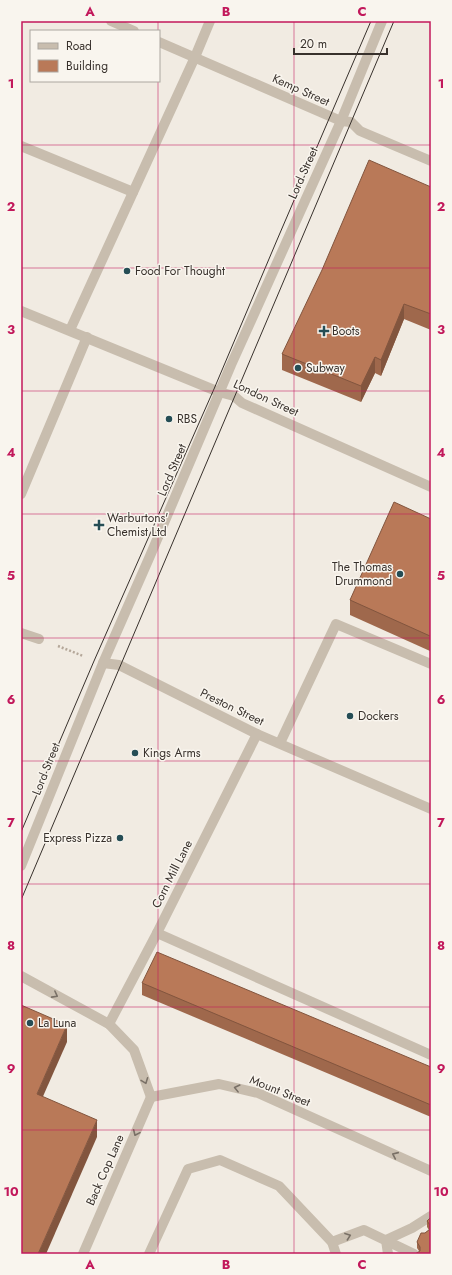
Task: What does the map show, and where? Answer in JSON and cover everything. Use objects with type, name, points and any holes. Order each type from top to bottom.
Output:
[{"type":"street","points":[[111,21],[132,30]]},
{"type":"street","points":[[70,330],[195,58],[210,21]]},
{"type":"street","name":"Lord Street","points":[[21,866],[103,664],[219,392],[341,121],[382,21]]},
{"type":"street","name":"Kemp Street","points":[[160,42],[341,121],[351,122],[360,131],[431,161]]},
{"type":"street","points":[[21,146],[134,192]]},
{"type":"street","name":"London Street","points":[[21,311],[219,392],[234,396],[242,403],[431,486]]},
{"type":"street","points":[[21,494],[87,337]]},
{"type":"street","points":[[280,744],[336,624],[431,664]]},
{"type":"street","points":[[21,633],[39,638]]},
{"type":"street","name":"Preston Street","points":[[103,664],[120,665],[257,734],[431,808]]},
{"type":"street","name":"Corn Mill Lane","points":[[109,1024],[157,933],[257,734]]},
{"type":"street","points":[[157,933],[431,1055]]},
{"type":"street","points":[[21,976],[109,1024],[134,1050],[151,1097]]},
{"type":"street","name":"Mount Street","points":[[151,1097],[219,1084],[258,1093],[431,1171]]},
{"type":"street","name":"Back Cop Lane","points":[[83,1254],[151,1097]]},
{"type":"street","points":[[149,1254],[188,1168],[220,1160],[279,1186],[332,1242],[336,1254]]},
{"type":"street","points":[[386,1240],[412,1228],[431,1216]]},
{"type":"street","points":[[412,1228],[424,1233]]},
{"type":"street","points":[[332,1242],[364,1230],[414,1254]]},
{"type":"street","points":[[386,1240],[388,1254]]},
{"type":"path","points":[[39,638],[103,664]]},
{"type":"building","points":[[369,160],[431,187],[431,314],[404,304],[381,360],[375,357],[361,386],[282,354],[322,270]]},
{"type":"building","name":"The Thomas Drummond","points":[[394,502],[431,519],[430,636],[350,600]]},
{"type":"building","points":[[157,952],[431,1067],[431,1105],[142,983]]},
{"type":"building","points":[[21,1005],[67,1025],[37,1094],[97,1120],[38,1254],[21,1254]]},
{"type":"building","points":[[431,1217],[431,1254],[415,1254],[420,1251],[420,1247],[417,1242],[421,1233],[425,1233],[430,1229],[430,1225],[427,1221]]},
{"type":"tram line","points":[[21,832],[94,661],[214,389],[371,21]]},
{"type":"tram line","points":[[21,900],[394,21]]},
{"type":"place","name":"Food For Thought","points":[[127,271]]},
{"type":"place","name":"Boots","points":[[324,331]]},
{"type":"place","name":"Subway","points":[[298,368]]},
{"type":"place","name":"RBS","points":[[169,419]]},
{"type":"place","name":"Warburtons' Chemist Ltd","points":[[99,525]]},
{"type":"place","name":"The Thomas Drummond","points":[[400,574]]},
{"type":"place","name":"Dockers","points":[[350,716]]},
{"type":"place","name":"Kings Arms","points":[[135,753]]},
{"type":"place","name":"Express Pizza","points":[[120,838]]},
{"type":"place","name":"La Luna","points":[[30,1023]]}]
